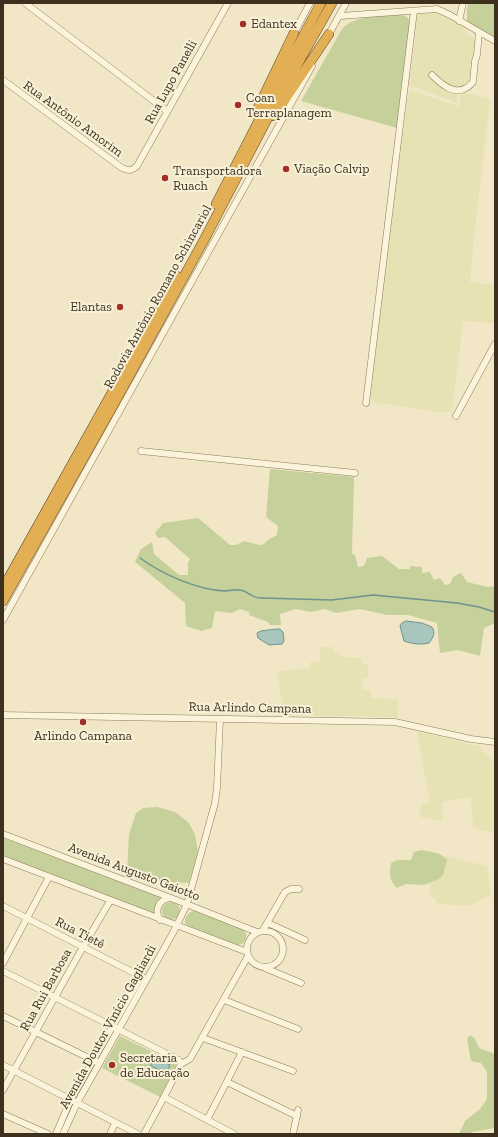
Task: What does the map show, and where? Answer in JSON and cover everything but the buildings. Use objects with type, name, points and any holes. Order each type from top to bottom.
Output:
[{"type":"highway","name":"Rodovia Antônio Romano Schincariol","points":[[3,588],[206,225],[278,83],[322,3]]},
{"type":"highway","name":"Rodovia Antônio Romano Schincariol","points":[[3,602],[204,240],[273,108],[332,3]]},
{"type":"highway","points":[[226,184],[244,138],[294,33]]},
{"type":"highway","points":[[250,152],[329,34]]},
{"type":"street","points":[[25,3],[167,111]]},
{"type":"street","name":"Rua Lupo Panelli","points":[[132,170],[137,166],[228,3]]},
{"type":"street","points":[[294,33],[310,3]]},
{"type":"street","points":[[3,620],[278,128],[346,3]]},
{"type":"street","points":[[459,21],[463,3]]},
{"type":"street","points":[[340,16],[437,10],[446,13],[495,41]]},
{"type":"street","points":[[366,403],[414,11]]},
{"type":"street","points":[[432,75],[440,84],[453,90],[461,90],[466,88],[473,82],[479,32]]},
{"type":"street","name":"Rua Antônio Amorim","points":[[3,80],[122,168],[128,171],[132,170]]},
{"type":"street","points":[[456,416],[495,344]]},
{"type":"street","points":[[140,451],[355,473]]},
{"type":"street","name":"Rua Arlindo Campana","points":[[3,715],[400,722],[471,739],[495,742]]},
{"type":"street","name":"Avenida Doutor Vinício Gagliardi","points":[[63,1134],[74,1101],[143,978],[175,928],[187,904],[215,803],[220,719]]},
{"type":"street","name":"Avenida Augusto Gaiotto","points":[[3,834],[260,931]]},
{"type":"street","points":[[3,859],[160,920],[175,928],[248,954]]},
{"type":"street","points":[[3,963],[28,919],[49,877]]},
{"type":"street","points":[[299,889],[291,889],[285,892],[268,923],[252,936],[247,946],[248,954],[253,963],[301,983]]},
{"type":"street","points":[[160,920],[158,916],[158,907],[163,900],[171,898]]},
{"type":"street","name":"Rua Rui Barbosa","points":[[3,1090],[82,947],[110,901]]},
{"type":"street","name":"Rua Tietê","points":[[3,906],[143,978]]},
{"type":"street","points":[[268,923],[305,940]]},
{"type":"street","points":[[260,931],[275,933],[280,937],[284,948],[283,954],[276,964],[262,967]]},
{"type":"street","points":[[144,1134],[181,1064],[190,1059],[203,1038],[248,954]]},
{"type":"street","points":[[3,971],[179,1060],[181,1064]]},
{"type":"street","points":[[224,1000],[298,1029]]},
{"type":"street","points":[[3,1016],[96,1062]]},
{"type":"street","points":[[203,1038],[292,1071]]},
{"type":"street","points":[[207,1120],[242,1052]]},
{"type":"street","points":[[3,1065],[138,1134]]},
{"type":"street","points":[[226,1082],[297,1113],[293,1134]]},
{"type":"street","points":[[164,1098],[234,1134]]},
{"type":"street","points":[[56,1134],[74,1101]]},
{"type":"street","points":[[3,1114],[48,1134]]},
{"type":"street","points":[[110,1134],[115,1123]]},
{"type":"shaded area","points":[[432,13],[448,18],[465,29],[465,33],[474,38],[476,41],[471,81],[458,88],[457,103],[409,85],[418,14]]},
{"type":"shaded area","points":[[412,91],[459,106],[461,94],[463,93],[489,99],[490,101],[470,282],[495,285],[495,323],[463,321],[452,410],[449,412],[438,412],[374,403],[371,401],[370,394],[407,102],[409,93]]},
{"type":"shaded area","points":[[320,647],[333,647],[334,653],[340,653],[340,657],[362,658],[362,664],[368,664],[368,678],[362,678],[362,690],[371,690],[371,698],[398,700],[398,717],[284,715],[277,671],[310,668],[310,662],[320,661]]},
{"type":"shaded area","points":[[417,731],[480,746],[495,764],[495,833],[473,828],[471,797],[442,802],[443,821],[420,817],[421,804],[430,803]]},
{"type":"shaded area","points":[[445,856],[487,866],[491,895],[468,906],[439,904],[430,895],[429,875],[441,873]]},
{"type":"green space","points":[[468,3],[495,3],[495,39],[467,22]]},
{"type":"green space","points":[[402,15],[407,17],[410,22],[397,128],[301,101],[342,29],[347,24],[362,18]]},
{"type":"green space","points":[[270,469],[354,477],[352,554],[355,555],[358,567],[364,566],[367,558],[382,556],[399,569],[410,569],[410,566],[422,567],[422,573],[430,572],[434,580],[440,578],[445,585],[450,584],[453,577],[461,573],[467,582],[488,587],[495,586],[495,625],[493,624],[484,628],[480,656],[458,650],[440,653],[437,623],[408,615],[387,615],[360,609],[336,613],[325,609],[311,612],[296,609],[280,614],[281,625],[270,625],[268,622],[249,615],[249,612],[240,609],[232,613],[215,611],[212,628],[201,631],[186,626],[185,603],[135,562],[141,549],[152,542],[154,554],[179,575],[188,575],[188,563],[190,559],[165,537],[158,538],[155,533],[163,523],[198,518],[230,545],[236,545],[244,541],[259,545],[264,544],[277,535],[278,526],[266,517]]},
{"type":"green space","points":[[157,807],[175,812],[189,823],[195,835],[198,851],[189,883],[142,881],[127,872],[129,834],[136,813],[143,808]]},
{"type":"green space","points":[[3,838],[161,897],[156,905],[155,915],[3,857]]},
{"type":"green space","points":[[421,850],[438,854],[447,860],[443,875],[439,879],[424,885],[406,884],[397,888],[390,877],[391,863],[397,860],[411,860],[414,852]]},
{"type":"green space","points":[[171,902],[177,905],[180,911],[177,917],[171,920],[165,917],[162,911],[165,905]]},
{"type":"green space","points":[[195,911],[242,929],[246,933],[244,941],[242,944],[237,945],[188,926],[185,923],[185,918],[190,912]]},
{"type":"green space","points":[[470,1035],[475,1039],[479,1048],[495,1054],[495,1128],[472,1132],[472,1134],[458,1134],[465,1121],[480,1109],[487,1099],[487,1072],[481,1063],[471,1061],[467,1039]]},
{"type":"green space","points":[[120,1036],[175,1063],[176,1066],[160,1097],[102,1068]]},
{"type":"water","points":[[406,621],[422,623],[432,627],[434,635],[429,643],[416,644],[404,641],[400,626]]},
{"type":"water","points":[[280,629],[283,632],[284,641],[282,644],[269,645],[258,638],[257,633],[261,631]]},
{"type":"water","points":[[155,1058],[170,1065],[166,1073],[151,1066]]},
{"type":"waterway","points":[[140,558],[169,575],[203,588],[225,591],[241,590],[259,598],[332,600],[373,595],[457,603],[495,612]]},
{"type":"place","name":"Edantex","points":[[243,24]]},
{"type":"place","name":"Coan Terraplanagem","points":[[238,105]]},
{"type":"place","name":"Viação Calvip","points":[[286,169]]},
{"type":"place","name":"Transportadora Ruach","points":[[165,178]]},
{"type":"place","name":"Elantas","points":[[120,307]]},
{"type":"place","name":"Arlindo Campana","points":[[83,722]]},
{"type":"place","name":"Secretaria de Educação","points":[[112,1065]]}]
